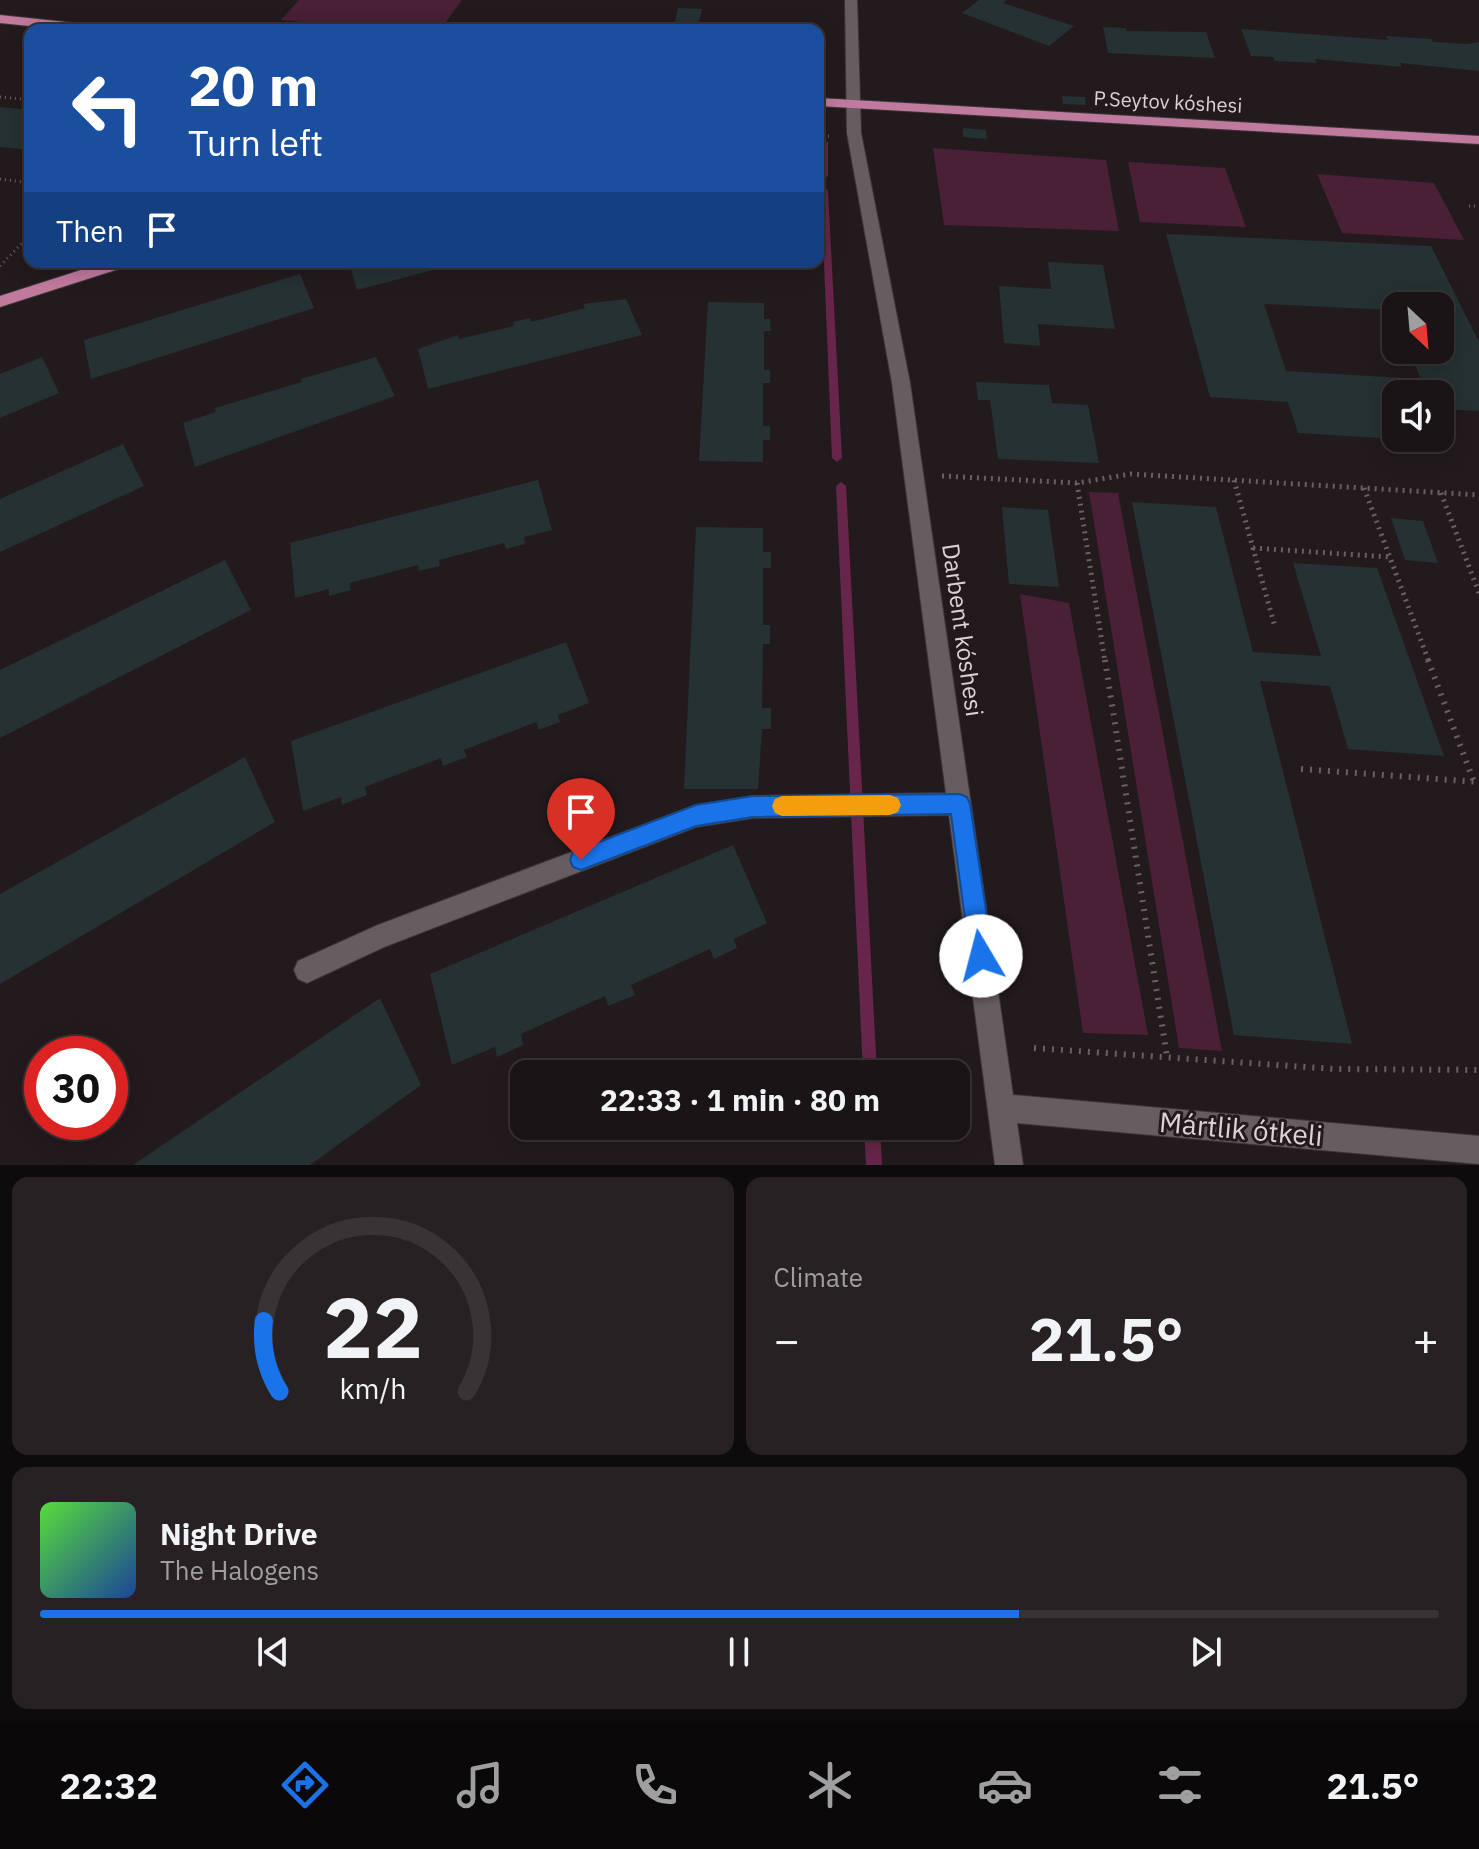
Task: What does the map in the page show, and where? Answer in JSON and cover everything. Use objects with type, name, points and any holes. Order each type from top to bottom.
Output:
[{"type":"main road","points":[[0,19],[47,24]]},
{"type":"main road","name":"P.Seytov kóshesi","points":[[824,104],[1479,140]]},
{"type":"main road","points":[[0,302],[105,268]]},
{"type":"street","name":"Darbent kóshesi","points":[[851,0],[854,133],[901,383],[1009,1165]]},
{"type":"street","points":[[307,970],[378,937],[696,816],[753,807],[960,804]]},
{"type":"street","name":"Mártlik ótkeli","points":[[1003,1108],[1479,1150]]},
{"type":"path","points":[[0,97],[24,99]]},
{"type":"path","points":[[0,179],[24,182]]},
{"type":"path","points":[[1469,206],[1479,206]]},
{"type":"path","points":[[0,266],[24,241]]},
{"type":"path","points":[[941,476],[1077,483],[1131,474],[1479,495]]},
{"type":"path","points":[[1234,480],[1275,627]]},
{"type":"path","points":[[1077,483],[1167,1057]]},
{"type":"path","points":[[1301,769],[1477,782],[1364,488]]},
{"type":"path","points":[[1441,493],[1479,593]]},
{"type":"path","points":[[1253,548],[1390,557]]},
{"type":"path","points":[[1034,1048],[1335,1069],[1479,1070]]},
{"type":"shaded area","points":[[299,0],[462,0],[444,24],[326,24],[281,20]]},
{"type":"shaded area","points":[[933,148],[1106,160],[1119,231],[944,225]]},
{"type":"shaded area","points":[[1128,162],[1225,168],[1246,227],[1140,222]]},
{"type":"shaded area","points":[[1317,174],[1434,183],[1464,240],[1342,233]]},
{"type":"shaded area","points":[[1089,492],[1118,493],[1222,1051],[1179,1048]]},
{"type":"shaded area","points":[[1020,594],[1069,603],[1148,1035],[1083,1033]]},
{"type":"building","points":[[979,0],[1007,0],[1003,3],[1074,26],[1049,46],[962,13]]},
{"type":"building","points":[[678,8],[702,9],[698,24],[674,24]]},
{"type":"building","points":[[1103,27],[1126,28],[1126,31],[1206,32],[1215,58],[1108,53]]},
{"type":"building","points":[[1241,29],[1388,40],[1386,36],[1431,39],[1433,42],[1479,42],[1479,71],[1400,63],[1402,67],[1315,59],[1317,63],[1275,61],[1273,57],[1251,56]]},
{"type":"building","points":[[1062,96],[1085,97],[1086,105],[1063,104]]},
{"type":"building","points":[[0,107],[24,109],[24,149],[0,147]]},
{"type":"building","points":[[963,128],[986,130],[987,139],[963,137]]},
{"type":"building","points":[[1166,234],[1431,246],[1454,292],[1479,342],[1479,411],[1454,410],[1454,380],[1382,380],[1382,438],[1298,433],[1288,402],[1210,397]],"holes":[[[1382,292],[1454,292],[1454,364],[1414,364],[1421,379],[1286,371],[1264,304],[1382,310]]]},
{"type":"building","points":[[1048,262],[1103,265],[1115,329],[1038,324],[1040,346],[1004,343],[999,286],[1051,289]]},
{"type":"building","points":[[351,268],[441,268],[357,290]]},
{"type":"building","points":[[300,274],[314,308],[91,379],[84,340]]},
{"type":"building","points":[[626,299],[642,335],[428,389],[418,349],[458,335],[459,339],[514,326],[513,322],[530,318],[531,322],[585,308],[583,304]]},
{"type":"building","points":[[708,302],[764,303],[764,319],[770,319],[771,331],[764,331],[764,370],[770,370],[770,383],[763,383],[763,426],[770,426],[770,440],[763,440],[763,462],[699,461]]},
{"type":"building","points":[[42,357],[59,393],[0,418],[0,374]]},
{"type":"building","points":[[376,357],[395,396],[195,467],[183,423],[216,412],[215,408]]},
{"type":"building","points":[[976,382],[1049,385],[1052,403],[1088,405],[1099,463],[998,459],[990,400],[978,400]]},
{"type":"building","points":[[123,444],[144,486],[0,552],[0,499]]},
{"type":"building","points":[[538,480],[552,530],[524,537],[525,544],[506,549],[504,543],[439,560],[440,566],[419,571],[418,565],[350,583],[351,590],[329,596],[329,589],[295,598],[290,543]]},
{"type":"building","points":[[1132,502],[1216,507],[1253,652],[1321,656],[1293,563],[1377,568],[1444,756],[1348,749],[1330,686],[1260,681],[1352,1044],[1234,1035]]},
{"type":"building","points":[[1002,507],[1048,510],[1059,587],[1009,584]]},
{"type":"building","points":[[1391,518],[1423,521],[1438,563],[1405,560]]},
{"type":"building","points":[[696,527],[763,528],[763,552],[771,552],[771,568],[763,568],[763,625],[770,625],[770,644],[763,644],[762,708],[771,708],[771,729],[762,729],[758,789],[684,789]]},
{"type":"building","points":[[225,560],[251,610],[0,738],[0,670]]},
{"type":"building","points":[[566,642],[589,703],[558,715],[560,722],[539,730],[536,722],[464,750],[467,757],[443,766],[441,758],[365,787],[367,795],[342,805],[341,797],[303,811],[291,741]]},
{"type":"building","points":[[245,757],[275,822],[0,984],[0,894]]},
{"type":"building","points":[[733,845],[767,923],[734,939],[737,948],[714,959],[710,949],[631,985],[635,995],[608,1006],[605,996],[521,1034],[523,1045],[497,1057],[495,1047],[452,1065],[430,974]]},
{"type":"building","points":[[380,998],[421,1085],[310,1165],[133,1165]]},
{"type":"waterway","points":[[824,142],[824,176]]},
{"type":"waterway","points":[[824,191],[837,458]]},
{"type":"waterway","points":[[841,486],[869,1060]]},
{"type":"waterway","points":[[873,1140],[874,1165]]},
{"type":"slow traffic","points":[[782,806],[890,805]]},
{"type":"route","points":[[581,860],[696,816],[753,807],[960,804],[981,956]]}]
